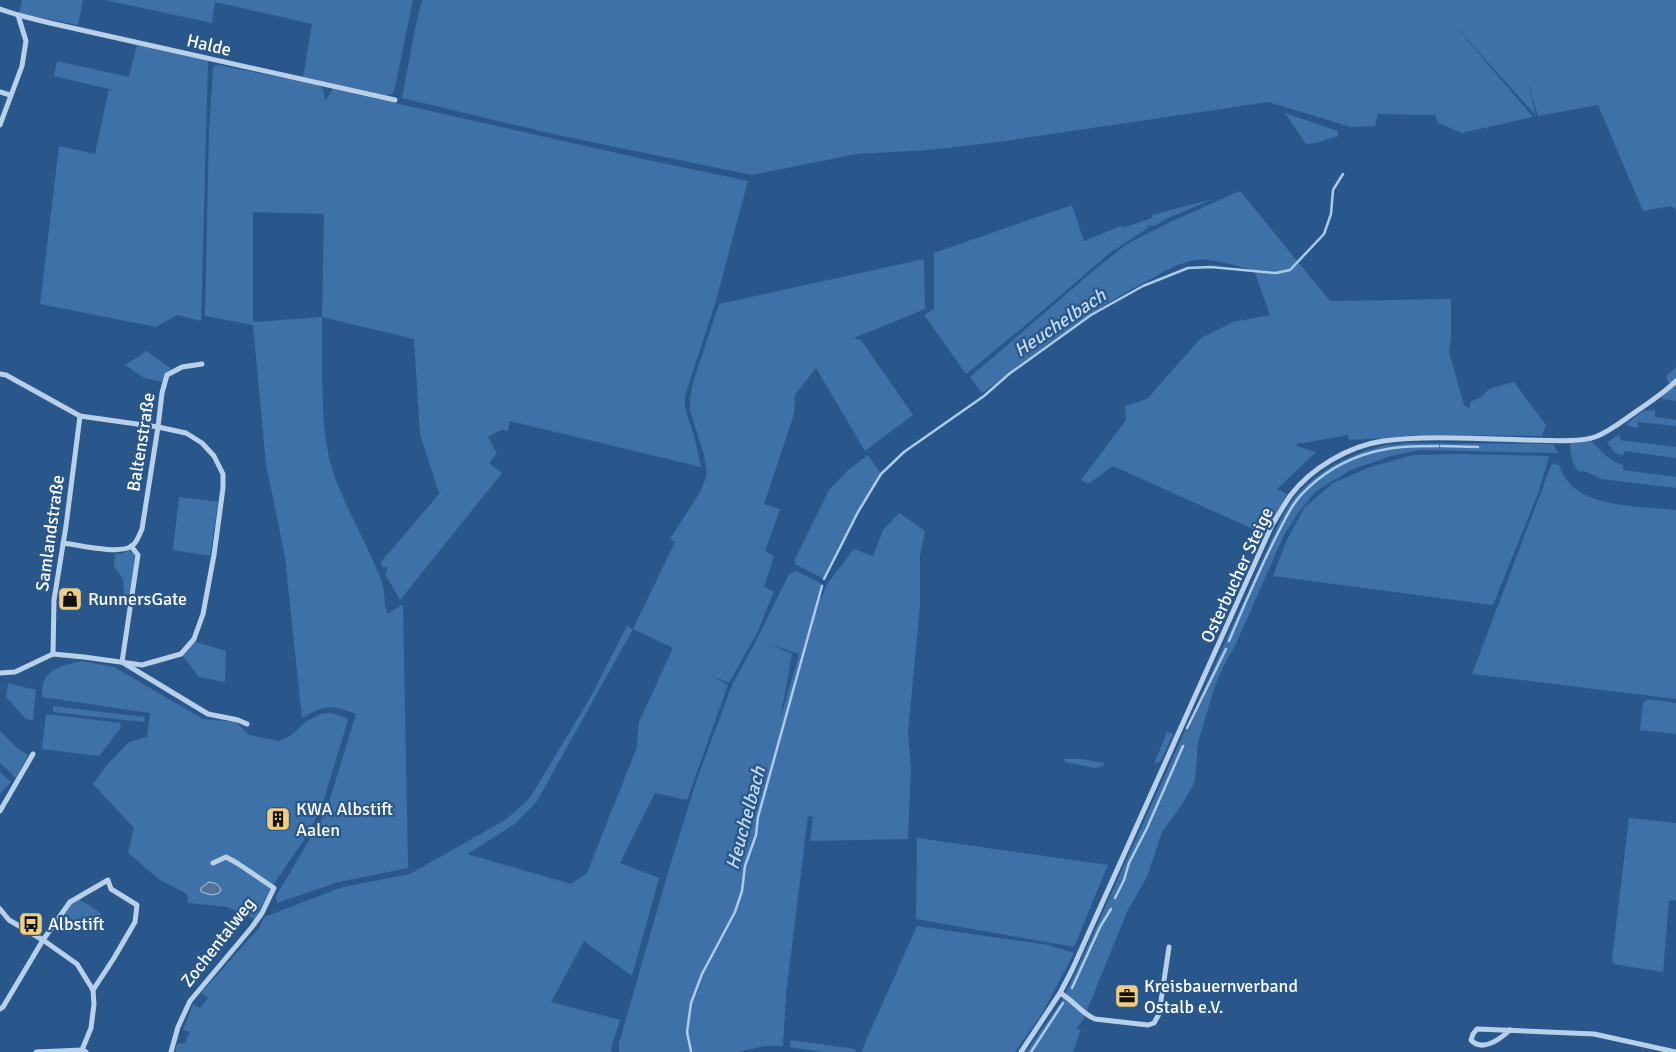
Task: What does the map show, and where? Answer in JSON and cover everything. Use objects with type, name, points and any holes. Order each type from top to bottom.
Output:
[{"type":"street","name":"Halde","points":[[0,9],[18,15],[395,100]]},
{"type":"street","points":[[0,125],[22,66],[26,42],[18,15]]},
{"type":"street","points":[[0,92],[10,95]]},
{"type":"street","name":"Baltenstraße","points":[[131,546],[138,539],[142,529],[162,393],[167,375],[182,367],[202,364]]},
{"type":"street","points":[[0,374],[6,375],[80,416],[186,433],[202,443],[214,456],[223,474],[223,488],[214,556],[203,614],[194,639],[181,654],[142,665],[53,654],[15,672],[0,673]]},
{"type":"street","name":"Osterbucher Steige","points":[[1021,1052],[1060,993],[1115,876],[1272,525],[1291,496],[1303,482],[1336,458],[1357,449],[1382,442],[1452,438],[1552,440],[1595,437],[1652,401],[1676,381]]},
{"type":"street","name":"Samlandstraße","points":[[53,654],[54,600],[80,416]]},
{"type":"street","points":[[63,543],[120,550],[131,546],[138,555],[122,662]]},
{"type":"street","points":[[122,662],[208,714],[238,720],[247,724]]},
{"type":"street","points":[[0,811],[32,754]]},
{"type":"street","name":"Zochentalweg","points":[[171,1052],[178,1027],[190,1002],[252,927],[274,888],[226,857],[213,863]]},
{"type":"street","points":[[0,1009],[15,988],[43,940],[70,902],[108,880],[111,889],[137,906],[135,922],[93,990]]},
{"type":"street","points":[[0,909],[9,920],[43,940],[77,964],[93,990],[92,1028],[84,1051],[36,1052]]},
{"type":"street","points":[[1060,993],[1095,1019],[1148,1025],[1154,1024],[1159,1014],[1169,947]]},
{"type":"street","points":[[1510,1030],[1488,1049],[1480,1049],[1474,1046],[1471,1040],[1477,1029],[1510,1030],[1594,1034],[1676,1052]]},
{"type":"shaded area","points":[[22,0],[83,0],[78,25],[19,13]]},
{"type":"shaded area","points":[[105,0],[413,0],[393,94],[385,95],[303,77],[312,24],[215,2],[212,23]]},
{"type":"shaded area","points":[[422,0],[1676,0],[1676,210],[1671,206],[1643,211],[1598,105],[1538,116],[1528,83],[1536,116],[1450,20],[1533,117],[1462,133],[1438,123],[1435,115],[1378,114],[1375,126],[1351,127],[1268,102],[998,142],[928,150],[857,154],[752,175],[562,136],[402,98]]},
{"type":"shaded area","points":[[137,44],[208,61],[201,321],[177,315],[156,327],[40,304],[59,146],[95,154],[109,89],[54,76],[57,61],[129,77]]},
{"type":"shaded area","points":[[218,65],[319,85],[323,91],[325,101],[333,89],[748,181],[715,304],[685,396],[685,408],[701,467],[510,421],[508,431],[501,430],[488,437],[497,453],[489,463],[502,473],[400,600],[385,574],[388,567],[382,567],[381,562],[446,486],[439,493],[420,434],[414,339],[322,317],[323,415],[330,462],[347,506],[380,578],[388,614],[403,604],[408,868],[339,882],[277,903],[276,896],[326,812],[356,714],[328,707],[316,710],[302,718],[285,557],[266,464],[253,325],[205,316],[209,129],[214,66]],"holes":[[[253,212],[324,214],[322,317],[253,322]]]},
{"type":"shaded area","points":[[1285,113],[1338,131],[1338,136],[1306,144]]},
{"type":"shaded area","points":[[1240,191],[1330,301],[1451,299],[1449,352],[1464,405],[1469,408],[1471,401],[1480,398],[1489,389],[1514,382],[1546,425],[1542,436],[1442,435],[1349,440],[1348,435],[1298,443],[1296,446],[1316,452],[1277,489],[1287,494],[1264,534],[1113,466],[1088,484],[1081,480],[1126,420],[1125,406],[1147,399],[1201,338],[1233,322],[1270,315],[1254,270],[1206,260],[1185,262],[1175,266],[1105,305],[1063,333],[982,393],[970,377],[1127,244],[1168,223]]},
{"type":"shaded area","points":[[1213,199],[1154,226],[1149,225],[1110,253],[966,374],[924,315],[934,309],[934,253],[1072,205],[1084,241],[1123,225],[1122,228],[1152,218],[1152,215]]},
{"type":"shaded area","points":[[924,259],[925,309],[854,338],[861,340],[913,415],[865,451],[816,368],[795,395],[794,414],[764,504],[780,509],[765,551],[774,556],[764,587],[774,591],[758,631],[729,683],[710,675],[728,685],[687,800],[655,793],[620,863],[659,878],[632,976],[584,941],[551,1002],[620,1020],[611,1048],[612,1052],[175,1052],[177,1044],[185,1043],[190,1032],[183,1030],[193,1004],[200,1008],[208,998],[201,993],[259,928],[264,917],[343,887],[410,874],[505,820],[527,801],[590,698],[627,626],[633,629],[675,542],[670,539],[701,491],[707,473],[704,455],[690,411],[690,398],[693,382],[719,304]],"holes":[[[633,629],[673,648],[639,722],[637,747],[587,873],[571,884],[467,854],[515,824],[537,801]]]},
{"type":"shaded area","points":[[147,351],[171,369],[163,382],[144,378],[125,365]]},
{"type":"shaded area","points":[[1676,367],[1676,381],[1669,384],[1666,376]]},
{"type":"shaded area","points":[[1676,384],[1676,401],[1661,397]]},
{"type":"shaded area","points":[[1655,410],[1655,417],[1676,420],[1676,426],[1638,422],[1638,428],[1625,425],[1643,411]]},
{"type":"shaded area","points":[[1620,434],[1620,440],[1676,447],[1676,458],[1624,451],[1623,456],[1614,452],[1607,442]]},
{"type":"shaded area","points":[[1591,441],[1609,458],[1623,465],[1623,470],[1676,477],[1676,488],[1601,479],[1587,472],[1578,471],[1570,451],[1570,443]]},
{"type":"shaded area","points":[[1409,443],[1553,444],[1558,453],[1419,450],[1391,456],[1351,470],[1316,491],[1298,513],[1284,535],[1235,646],[1224,665],[1215,686],[1198,742],[1195,782],[1181,806],[1162,832],[1147,877],[1127,912],[1083,1020],[1076,1029],[1081,1029],[1073,1052],[1026,1052],[1061,1002],[1073,978],[1288,507],[1310,482],[1332,466],[1357,454],[1382,446]]},
{"type":"shaded area","points":[[868,455],[881,474],[858,512],[824,579],[795,564],[795,559],[829,490],[847,471]]},
{"type":"shaded area","points":[[1413,455],[1549,456],[1538,494],[1493,605],[1273,576],[1285,544],[1304,508],[1333,483],[1370,467]]},
{"type":"shaded area","points":[[1552,463],[1559,465],[1571,485],[1587,496],[1611,503],[1676,510],[1676,699],[1472,674]]},
{"type":"shaded area","points":[[179,497],[218,502],[210,556],[173,550]]},
{"type":"shaded area","points":[[899,513],[925,531],[920,555],[920,605],[908,732],[911,770],[908,839],[810,841],[813,817],[808,816],[786,994],[783,1046],[764,1046],[738,1052],[619,1052],[619,1043],[669,869],[698,776],[732,685],[789,574],[797,571],[822,584],[817,601],[822,597],[827,584],[854,549],[873,556],[883,530]],"holes":[[[767,643],[799,654],[780,720],[792,654]]]},
{"type":"shaded area","points":[[130,550],[136,555],[131,595],[124,594],[123,579],[114,567],[115,553],[121,554]]},
{"type":"shaded area","points":[[195,642],[226,651],[225,682],[199,677],[183,656]]},
{"type":"shaded area","points":[[83,661],[114,667],[203,719],[236,722],[249,735],[279,741],[290,736],[307,721],[321,714],[331,713],[348,720],[322,806],[306,837],[273,885],[255,919],[228,907],[188,903],[187,894],[160,880],[128,853],[134,828],[93,784],[106,766],[129,742],[147,737],[150,713],[42,697],[43,683],[46,676],[55,669]]},
{"type":"shaded area","points":[[8,683],[36,690],[33,720],[26,719],[6,697]]},
{"type":"shaded area","points":[[1648,699],[1676,703],[1676,734],[1640,730],[1643,703]]},
{"type":"shaded area","points":[[53,706],[145,717],[144,722],[53,712]]},
{"type":"shaded area","points":[[46,714],[121,723],[120,729],[99,756],[42,749]]},
{"type":"shaded area","points":[[0,731],[17,748],[28,755],[16,778],[0,763]]},
{"type":"shaded area","points":[[1167,732],[1173,734],[1161,761],[1154,764]]},
{"type":"shaded area","points":[[1064,759],[1082,759],[1104,763],[1103,766],[1095,768],[1065,762]]},
{"type":"shaded area","points":[[0,772],[11,782],[0,794]]},
{"type":"shaded area","points":[[1629,818],[1676,823],[1676,900],[1669,901],[1663,972],[1614,964],[1612,960]]},
{"type":"shaded area","points":[[917,838],[1108,865],[1074,947],[916,919]]},
{"type":"shaded area","points":[[209,882],[219,886],[221,890],[219,893],[212,895],[201,892],[201,888]]},
{"type":"shaded area","points":[[79,899],[101,913],[89,932],[63,917],[71,904]]},
{"type":"shaded area","points":[[917,926],[1048,945],[1074,953],[1043,1012],[1015,1052],[861,1052]]},
{"type":"shaded area","points":[[790,1040],[856,1049],[855,1052],[822,1052],[790,1047]]},
{"type":"waterway","name":"Heuchelbach","points":[[824,579],[858,512],[881,474],[904,452],[984,396],[1009,374],[1091,315],[1143,286],[1188,268],[1211,267],[1276,273],[1290,270],[1324,234],[1331,214],[1333,190],[1343,174]]},
{"type":"waterway","points":[[1229,641],[1260,570],[1285,520],[1295,502],[1309,487],[1334,468],[1363,455],[1397,447],[1438,446]]},
{"type":"waterway","points":[[1441,446],[1478,447]]},
{"type":"waterway","name":"Heuchelbach","points":[[691,1051],[687,1032],[691,1003],[702,974],[735,912],[742,891],[745,866],[756,835],[758,817],[822,586]]},
{"type":"waterway","points":[[1187,728],[1226,649]]},
{"type":"waterway","points":[[1115,898],[1124,880],[1129,863],[1147,828],[1183,746]]},
{"type":"waterway","points":[[1072,988],[1100,927],[1111,909]]},
{"type":"waterway","points":[[1031,1052],[1063,1003]]},
{"type":"place","name":"RunnersGate","points":[[70,599]]},
{"type":"place","name":"KWA Albstift Aalen","points":[[278,819]]},
{"type":"place","name":"Albstift","points":[[31,924]]},
{"type":"place","name":"Kreisbauernverband Ostalb e.V.","points":[[1127,996]]}]
